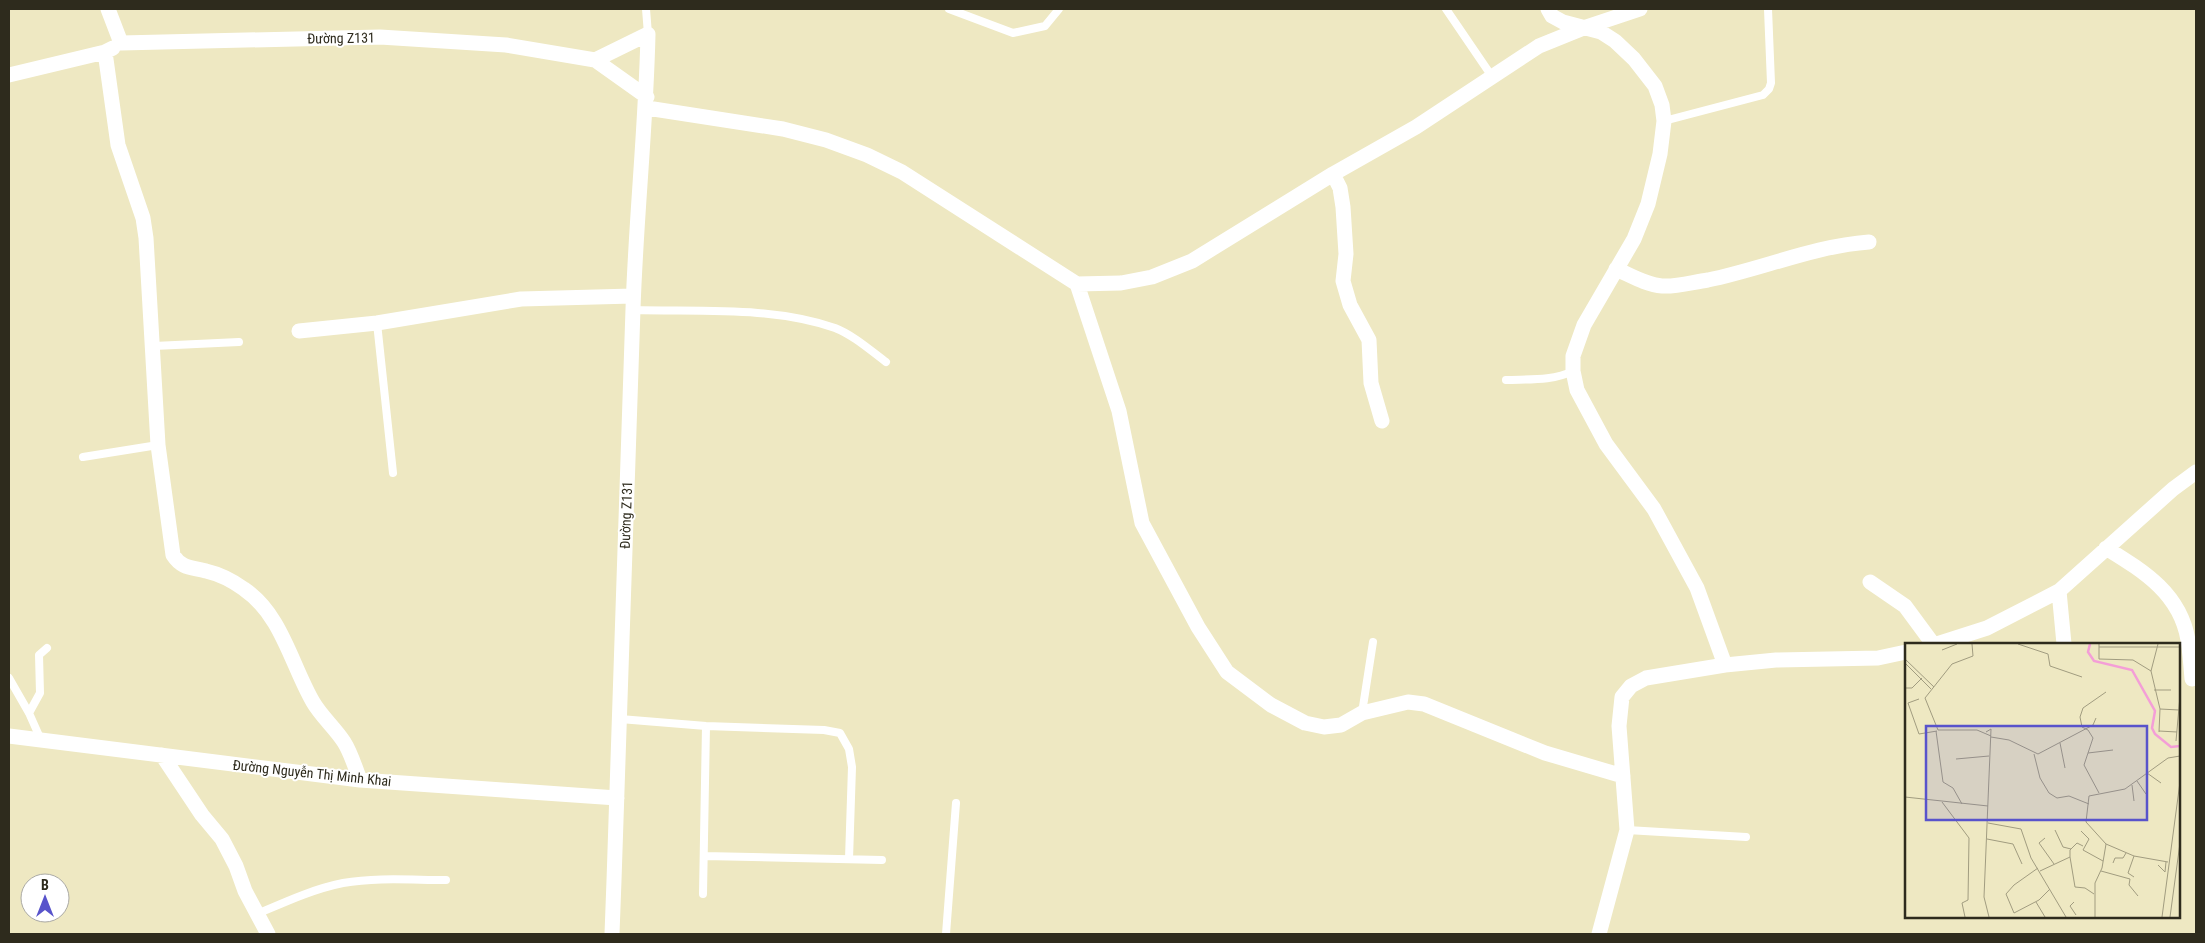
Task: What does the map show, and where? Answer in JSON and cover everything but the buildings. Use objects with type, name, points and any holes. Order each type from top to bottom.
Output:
[{"type":"street","points":[[9,75],[105,52],[121,43],[108,9]]},
{"type":"street","points":[[1548,9],[1552,16],[1563,22],[1601,32],[1615,41],[1634,59],[1654,86],[1662,105],[1664,121],[1660,154],[1648,204],[1634,239],[1584,325],[1573,356],[1573,370],[1578,390],[1606,444],[1654,509],[1697,588],[1725,665]]},
{"type":"street","points":[[648,34],[595,60],[647,102],[783,129],[826,140],[867,155],[902,172],[1077,284],[1120,283],[1152,277],[1192,261],[1332,174],[1416,127],[1539,46],[1586,27],[1640,9]]},
{"type":"street","name":"Đường Z131","points":[[612,934],[633,303],[647,102],[648,34]]},
{"type":"street","name":"Đường Z131","points":[[121,43],[380,37],[506,44],[595,60]]},
{"type":"street","points":[[105,52],[118,145],[143,218],[145,232],[154,346],[158,446],[173,555],[177,562],[186,568],[218,575],[245,589],[270,615],[283,638],[305,688],[315,705],[343,741],[360,780]]},
{"type":"street","points":[[1332,174],[1340,188],[1343,207],[1346,254],[1343,281],[1350,305],[1369,340],[1371,383],[1382,421]]},
{"type":"street","points":[[1616,268],[1646,282],[1662,286],[1680,285],[1736,274],[1844,244],[1869,242]]},
{"type":"street","points":[[1077,284],[1118,411],[1142,523],[1198,627],[1227,672],[1271,705],[1305,723],[1324,726],[1341,725],[1362,713],[1408,702],[1424,704],[1545,753],[1623,776]]},
{"type":"street","points":[[299,331],[377,324],[521,299],[633,303]]},
{"type":"street","points":[[1938,643],[1987,628],[2059,591],[2173,489],[2196,472]]},
{"type":"street","points":[[2106,548],[2144,571],[2156,581],[2171,602],[2183,622],[2188,639],[2192,679]]},
{"type":"street","points":[[1870,582],[1905,606],[1934,643]]},
{"type":"street","points":[[2059,591],[2064,643]]},
{"type":"street","points":[[1599,934],[1627,830],[1619,726],[1622,697],[1631,686],[1646,678],[1725,665],[1776,660],[1878,658],[1905,652]]},
{"type":"street","name":"Đường Nguyễn Thị Minh Khai","points":[[9,736],[360,780],[617,798]]},
{"type":"street","points":[[162,755],[202,815],[222,839],[268,934]]},
{"type":"lane","points":[[646,9],[648,34]]},
{"type":"lane","points":[[949,9],[1013,33],[1045,26],[1059,9]]},
{"type":"lane","points":[[1446,9],[1493,78]]},
{"type":"lane","points":[[1664,121],[1763,95],[1769,89],[1771,83],[1768,9]]},
{"type":"lane","points":[[633,303],[773,314],[836,329],[856,340],[886,362]]},
{"type":"lane","points":[[377,324],[393,473]]},
{"type":"lane","points":[[154,346],[239,342]]},
{"type":"lane","points":[[1506,380],[1552,377],[1564,375],[1573,370]]},
{"type":"lane","points":[[83,457],[158,446]]},
{"type":"lane","points":[[1362,713],[1374,642]]},
{"type":"lane","points":[[29,712],[40,693],[39,655],[47,648]]},
{"type":"lane","points":[[9,678],[29,712],[41,740]]},
{"type":"lane","points":[[620,719],[706,726],[824,730],[840,734],[849,749],[852,768],[849,859]]},
{"type":"lane","points":[[703,894],[706,726]]},
{"type":"lane","points":[[946,934],[956,803]]},
{"type":"lane","points":[[1627,830],[1746,837]]},
{"type":"lane","points":[[704,856],[882,860]]},
{"type":"lane","points":[[257,914],[316,890],[343,883],[372,880],[446,880]]}]
